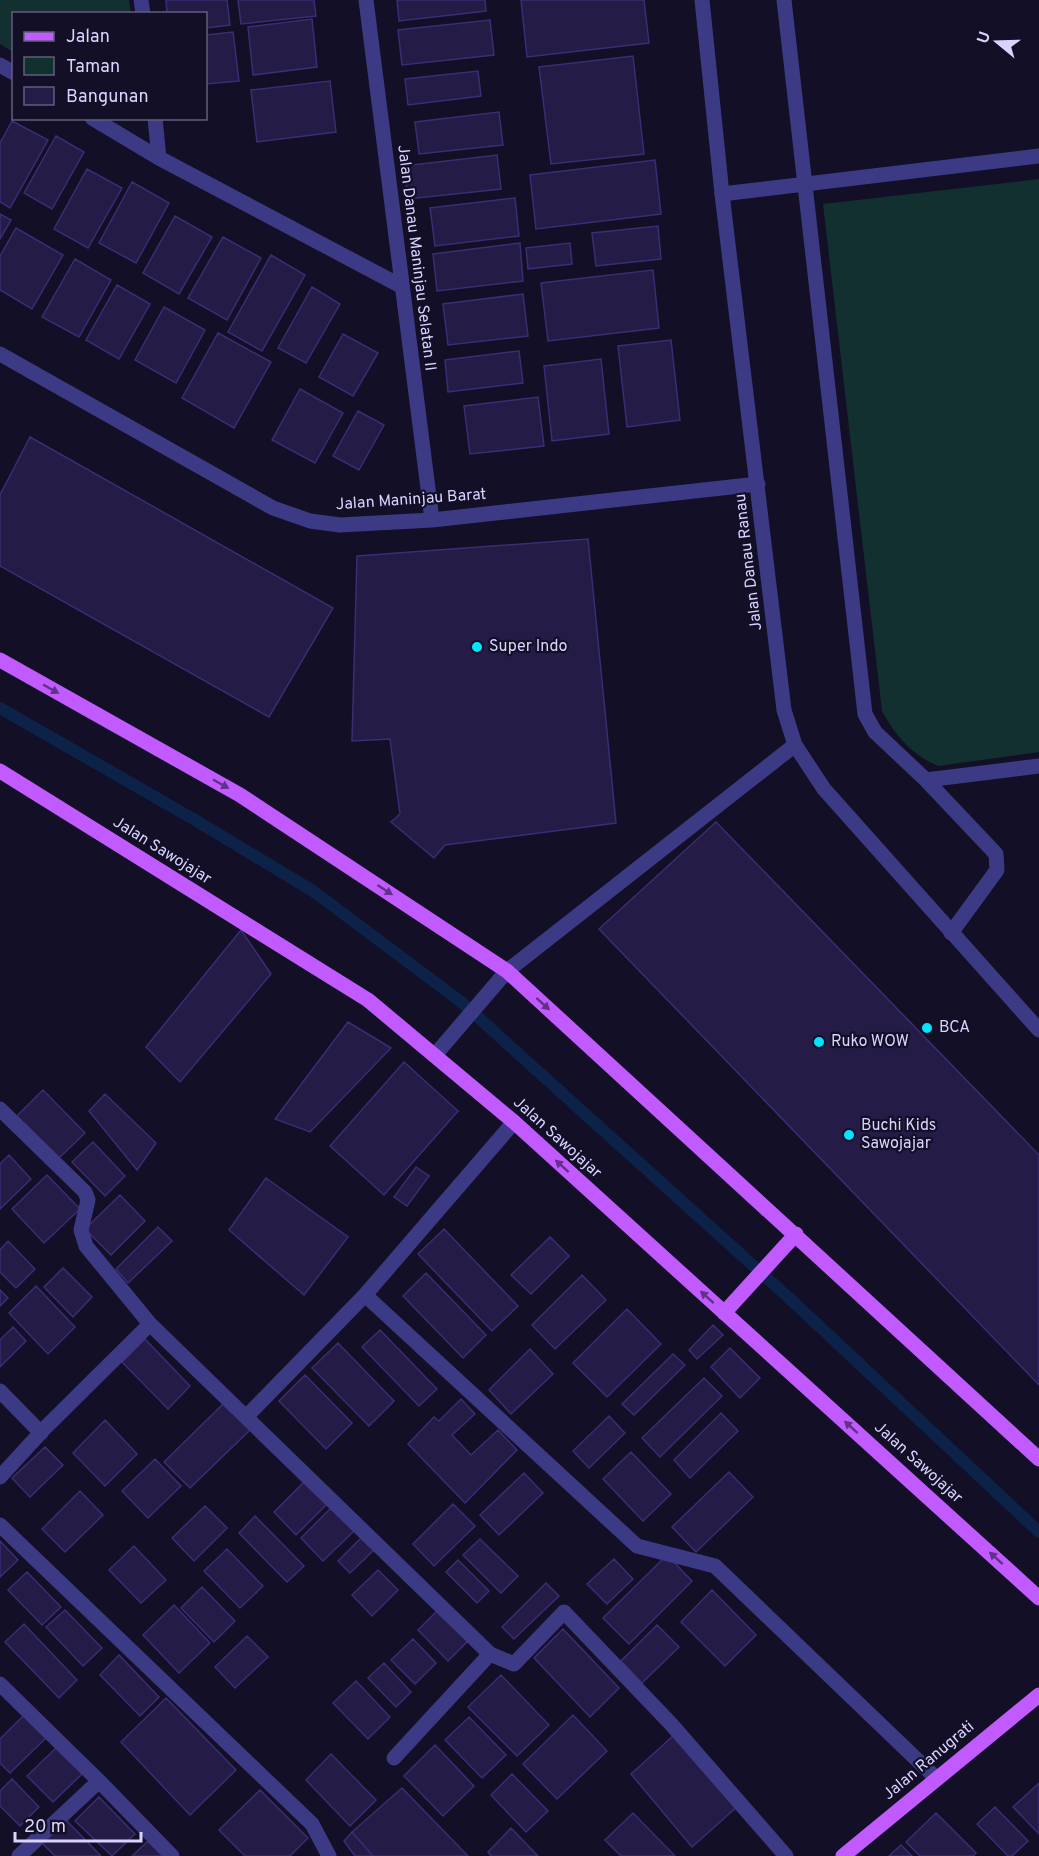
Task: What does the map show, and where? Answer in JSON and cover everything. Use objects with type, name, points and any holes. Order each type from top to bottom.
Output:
[{"type":"main road","points":[[0,660],[240,795],[507,971],[1039,1459]]},
{"type":"main road","name":"Jalan Sawojajar","points":[[0,771],[368,1000],[514,1122],[1039,1598]]},
{"type":"main road","points":[[724,1313],[796,1234]]},
{"type":"main road","name":"Jalan Ranugrati","points":[[843,1856],[1039,1695]]},
{"type":"street","name":"Jalan Danau Maninjau Selatan II","points":[[366,0],[432,520]]},
{"type":"street","name":"Jalan Danau Ranau","points":[[702,0],[722,194],[784,710],[795,745],[824,789],[1039,1030]]},
{"type":"street","points":[[784,0],[866,714],[875,732],[926,780],[996,854],[996,870],[951,933]]},
{"type":"street","points":[[95,120],[159,158],[401,286]]},
{"type":"street","points":[[154,120],[159,158]]},
{"type":"street","points":[[722,194],[1039,156]]},
{"type":"street","name":"Jalan Maninjau Barat","points":[[0,354],[273,508],[310,520],[340,525],[432,520],[758,484]]},
{"type":"street","points":[[435,1055],[507,971],[795,745]]},
{"type":"street","points":[[926,780],[1039,766]]},
{"type":"street","points":[[0,1109],[85,1192],[88,1200],[81,1230],[86,1246],[150,1324],[490,1654],[514,1664],[564,1612],[671,1724],[786,1856]]},
{"type":"street","points":[[247,1416],[365,1295],[514,1122]]},
{"type":"street","points":[[365,1295],[637,1546],[715,1566],[936,1778]]},
{"type":"street","points":[[0,1477],[40,1433],[150,1324]]},
{"type":"street","points":[[0,1391],[40,1433]]},
{"type":"street","points":[[0,1525],[312,1824],[329,1856]]},
{"type":"street","points":[[394,1758],[490,1654]]},
{"type":"street","points":[[0,1684],[172,1856]]},
{"type":"street","points":[[19,1856],[99,1781]]},
{"type":"green space","points":[[0,0],[129,0],[131,12],[12,12],[12,51],[0,44]]},
{"type":"green space","points":[[1039,179],[1039,752],[938,766],[912,750],[892,728],[882,711],[823,204]]},
{"type":"building","points":[[166,0],[227,0],[230,25],[207,28],[207,12],[167,12]]},
{"type":"building","points":[[238,0],[314,0],[316,16],[241,24]]},
{"type":"building","points":[[397,0],[485,0],[486,11],[399,21]]},
{"type":"building","points":[[521,0],[644,0],[649,43],[527,57]]},
{"type":"building","points":[[312,19],[317,67],[253,75],[248,27]]},
{"type":"building","points":[[490,20],[494,55],[402,65],[398,30]]},
{"type":"building","points":[[233,32],[239,81],[207,84],[207,35]]},
{"type":"building","points":[[633,56],[644,154],[551,164],[539,67]]},
{"type":"building","points":[[478,71],[481,96],[408,105],[405,79]]},
{"type":"building","points":[[330,81],[336,132],[257,142],[251,90]]},
{"type":"building","points":[[499,112],[503,145],[419,154],[415,122]]},
{"type":"building","points":[[12,121],[48,140],[10,208],[0,202],[0,143]]},
{"type":"building","points":[[56,136],[84,152],[52,209],[24,193]]},
{"type":"building","points":[[497,155],[501,189],[408,199],[404,166]]},
{"type":"building","points":[[655,160],[661,214],[536,229],[530,175]]},
{"type":"building","points":[[87,169],[122,188],[88,248],[54,229]]},
{"type":"building","points":[[132,182],[169,203],[136,263],[99,243]]},
{"type":"building","points":[[515,198],[519,236],[435,246],[430,208]]},
{"type":"building","points":[[0,214],[11,220],[0,239]]},
{"type":"building","points":[[175,216],[212,237],[179,294],[143,273]]},
{"type":"building","points":[[658,226],[661,259],[596,266],[592,233]]},
{"type":"building","points":[[16,228],[63,255],[32,309],[0,290],[0,256]]},
{"type":"building","points":[[223,237],[261,258],[227,320],[188,298]]},
{"type":"building","points":[[520,243],[523,281],[437,291],[433,254]]},
{"type":"building","points":[[570,243],[572,264],[528,269],[526,248]]},
{"type":"building","points":[[271,255],[305,275],[262,351],[228,332]]},
{"type":"building","points":[[75,259],[111,280],[79,337],[42,317]]},
{"type":"building","points":[[653,270],[659,328],[548,341],[541,283]]},
{"type":"building","points":[[117,285],[150,304],[119,359],[86,340]]},
{"type":"building","points":[[312,287],[340,304],[306,363],[278,348]]},
{"type":"building","points":[[523,294],[528,336],[448,345],[443,304]]},
{"type":"building","points":[[164,307],[205,330],[176,383],[135,360]]},
{"type":"building","points":[[218,333],[271,362],[234,428],[182,398]]},
{"type":"building","points":[[343,334],[378,353],[353,396],[319,377]]},
{"type":"building","points":[[671,340],[680,420],[627,427],[618,346]]},
{"type":"building","points":[[519,351],[523,383],[448,392],[445,360]]},
{"type":"building","points":[[601,359],[609,434],[552,441],[544,366]]},
{"type":"building","points":[[300,389],[343,413],[315,463],[272,440]]},
{"type":"building","points":[[538,397],[544,446],[470,454],[464,406]]},
{"type":"building","points":[[358,411],[384,425],[359,470],[333,456]]},
{"type":"building","points":[[30,437],[333,608],[269,717],[0,566],[0,495]]},
{"type":"building","name":"Super Indo","points":[[588,539],[616,823],[445,845],[434,858],[391,822],[400,814],[390,739],[352,741],[357,556]]},
{"type":"building","name":"Ruko WOW","points":[[716,822],[1039,1155],[1039,1385],[599,929]]},
{"type":"building","points":[[241,930],[271,974],[180,1082],[146,1047]]},
{"type":"building","points":[[348,1022],[391,1048],[310,1132],[275,1119]]},
{"type":"building","points":[[404,1062],[458,1111],[384,1195],[330,1146]]},
{"type":"building","points":[[43,1090],[85,1133],[58,1159],[17,1116]]},
{"type":"building","points":[[105,1094],[156,1143],[137,1170],[89,1111]]},
{"type":"building","points":[[93,1142],[125,1176],[105,1196],[72,1162]]},
{"type":"building","points":[[9,1155],[31,1179],[0,1209],[0,1164]]},
{"type":"building","points":[[416,1167],[429,1176],[407,1206],[394,1197]]},
{"type":"building","points":[[47,1175],[80,1209],[44,1243],[12,1209]]},
{"type":"building","points":[[266,1178],[348,1237],[304,1295],[229,1230]]},
{"type":"building","points":[[120,1195],[145,1221],[111,1255],[85,1229]]},
{"type":"building","points":[[158,1227],[172,1241],[128,1283],[116,1269]]},
{"type":"building","points":[[444,1229],[518,1306],[492,1331],[418,1254]]},
{"type":"building","points":[[550,1237],[569,1256],[531,1294],[511,1275]]},
{"type":"building","points":[[8,1241],[35,1269],[16,1288],[0,1272],[0,1250]]},
{"type":"building","points":[[63,1268],[92,1297],[73,1317],[44,1287]]},
{"type":"building","points":[[426,1273],[486,1335],[463,1358],[403,1296]]},
{"type":"building","points":[[582,1275],[606,1300],[555,1349],[532,1325]]},
{"type":"building","points":[[36,1286],[75,1327],[48,1354],[9,1313]]},
{"type":"building","points":[[0,1290],[8,1298],[0,1306]]},
{"type":"building","points":[[627,1309],[661,1344],[607,1397],[573,1363]]},
{"type":"building","points":[[713,1325],[723,1335],[697,1359],[689,1350]]},
{"type":"building","points":[[13,1327],[26,1341],[0,1367],[0,1340]]},
{"type":"building","points":[[380,1330],[437,1389],[419,1406],[362,1347]]},
{"type":"building","points":[[145,1339],[190,1386],[168,1409],[122,1362]]},
{"type":"building","points":[[338,1343],[394,1401],[369,1426],[312,1368]]},
{"type":"building","points":[[730,1348],[760,1378],[740,1398],[711,1367]]},
{"type":"building","points":[[530,1349],[553,1374],[511,1414],[489,1390]]},
{"type":"building","points":[[673,1354],[685,1365],[634,1415],[622,1404]]},
{"type":"building","points":[[305,1375],[352,1423],[326,1449],[279,1401]]},
{"type":"building","points":[[704,1378],[722,1396],[660,1457],[642,1438]]},
{"type":"building","points":[[461,1399],[475,1414],[452,1435],[471,1455],[498,1430],[517,1450],[465,1503],[408,1444],[434,1417],[439,1421]]},
{"type":"building","points":[[225,1402],[251,1429],[190,1488],[164,1462]]},
{"type":"building","points":[[721,1413],[738,1431],[690,1478],[674,1460]]},
{"type":"building","points":[[609,1416],[625,1433],[589,1468],[573,1451]]},
{"type":"building","points":[[105,1420],[137,1454],[105,1486],[73,1453]]},
{"type":"building","points":[[45,1447],[63,1465],[30,1497],[12,1478]]},
{"type":"building","points":[[631,1452],[671,1494],[643,1521],[603,1479]]},
{"type":"building","points":[[155,1459],[181,1486],[148,1518],[122,1491]]},
{"type":"building","points":[[729,1472],[753,1497],[696,1552],[672,1527]]},
{"type":"building","points":[[524,1473],[543,1493],[499,1535],[480,1515]]},
{"type":"building","points":[[307,1479],[329,1502],[296,1535],[274,1512]]},
{"type":"building","points":[[80,1491],[103,1515],[65,1552],[42,1529]]},
{"type":"building","points":[[453,1504],[475,1526],[434,1566],[413,1544]]},
{"type":"building","points":[[205,1506],[227,1528],[194,1561],[172,1538]]},
{"type":"building","points":[[331,1508],[354,1531],[323,1561],[301,1538]]},
{"type":"building","points":[[255,1516],[304,1566],[287,1582],[239,1533]]},
{"type":"building","points":[[363,1536],[375,1549],[350,1573],[338,1561]]},
{"type":"building","points":[[480,1539],[518,1576],[501,1593],[463,1555]]},
{"type":"building","points":[[0,1541],[18,1560],[0,1577]]},
{"type":"building","points":[[134,1546],[166,1580],[141,1603],[109,1570]]},
{"type":"building","points":[[227,1549],[263,1586],[240,1608],[204,1571]]},
{"type":"building","points":[[667,1555],[692,1581],[629,1644],[603,1618]]},
{"type":"building","points":[[614,1559],[633,1579],[607,1604],[587,1584]]},
{"type":"building","points":[[458,1560],[489,1591],[477,1603],[446,1572]]},
{"type":"building","points":[[378,1570],[398,1590],[372,1616],[352,1595]]},
{"type":"building","points":[[27,1572],[61,1607],[42,1625],[8,1590]]},
{"type":"building","points":[[546,1583],[559,1596],[514,1639],[502,1627]]},
{"type":"building","points":[[202,1587],[235,1621],[214,1642],[181,1608]]},
{"type":"building","points":[[712,1590],[756,1635],[725,1666],[681,1622]]},
{"type":"building","points":[[174,1605],[210,1643],[179,1673],[143,1635]]},
{"type":"building","points":[[441,1607],[471,1638],[448,1661],[418,1630]]},
{"type":"building","points":[[65,1610],[102,1648],[83,1666],[46,1627]]},
{"type":"building","points":[[24,1624],[77,1680],[59,1698],[5,1642]]},
{"type":"building","points":[[657,1625],[679,1647],[642,1683],[621,1661]]},
{"type":"building","points":[[563,1629],[619,1688],[590,1717],[534,1658]]},
{"type":"building","points":[[247,1636],[268,1657],[235,1688],[215,1667]]},
{"type":"building","points":[[413,1639],[436,1663],[415,1684],[391,1660]]},
{"type":"building","points":[[119,1655],[159,1697],[140,1716],[100,1675]]},
{"type":"building","points":[[384,1663],[411,1692],[396,1707],[368,1678]]},
{"type":"building","points":[[501,1675],[549,1725],[517,1756],[468,1707]]},
{"type":"building","points":[[356,1681],[390,1717],[368,1739],[333,1703]]},
{"type":"building","points":[[166,1698],[236,1770],[190,1815],[121,1742]]},
{"type":"building","points":[[28,1711],[50,1734],[10,1773],[0,1763],[0,1739]]},
{"type":"building","points":[[573,1715],[607,1751],[557,1799],[523,1764]]},
{"type":"building","points":[[469,1717],[506,1755],[482,1778],[445,1740]]},
{"type":"building","points":[[674,1735],[738,1806],[692,1847],[631,1774]]},
{"type":"building","points":[[59,1745],[85,1771],[53,1802],[27,1776]]},
{"type":"building","points":[[435,1745],[474,1786],[443,1816],[404,1776]]},
{"type":"building","points":[[331,1754],[376,1800],[350,1826],[306,1780]]},
{"type":"building","points":[[512,1774],[548,1811],[526,1832],[491,1795]]},
{"type":"building","points":[[12,1779],[39,1807],[20,1826],[0,1806],[0,1791]]},
{"type":"building","points":[[1039,1783],[1039,1834],[1013,1807]]},
{"type":"building","points":[[402,1788],[468,1856],[373,1856],[352,1832]]},
{"type":"building","points":[[260,1790],[308,1838],[290,1856],[245,1856],[219,1830]]},
{"type":"building","points":[[99,1797],[135,1834],[112,1856],[75,1821]]},
{"type":"building","points":[[995,1807],[1028,1841],[1012,1856],[1008,1856],[977,1824]]},
{"type":"building","points":[[633,1813],[675,1856],[621,1856],[605,1840]]},
{"type":"building","points":[[936,1813],[976,1853],[973,1856],[920,1856],[906,1842]]},
{"type":"building","points":[[64,1818],[101,1856],[55,1856],[40,1841]]},
{"type":"building","points":[[511,1828],[538,1856],[491,1856],[488,1852]]},
{"type":"building","points":[[352,1832],[373,1856],[355,1856],[344,1841]]},
{"type":"building","points":[[148,1841],[163,1856],[132,1856]]},
{"type":"building","points":[[901,1845],[912,1856],[889,1856]]},
{"type":"waterway","points":[[0,708],[313,891],[460,1001],[788,1297],[1039,1532]]},
{"type":"place","name":"Super Indo","points":[[477,647]]},
{"type":"place","name":"BCA","points":[[927,1028]]},
{"type":"place","name":"Ruko WOW","points":[[819,1042]]},
{"type":"place","name":"Buchi Kids Sawojajar","points":[[849,1135]]}]
